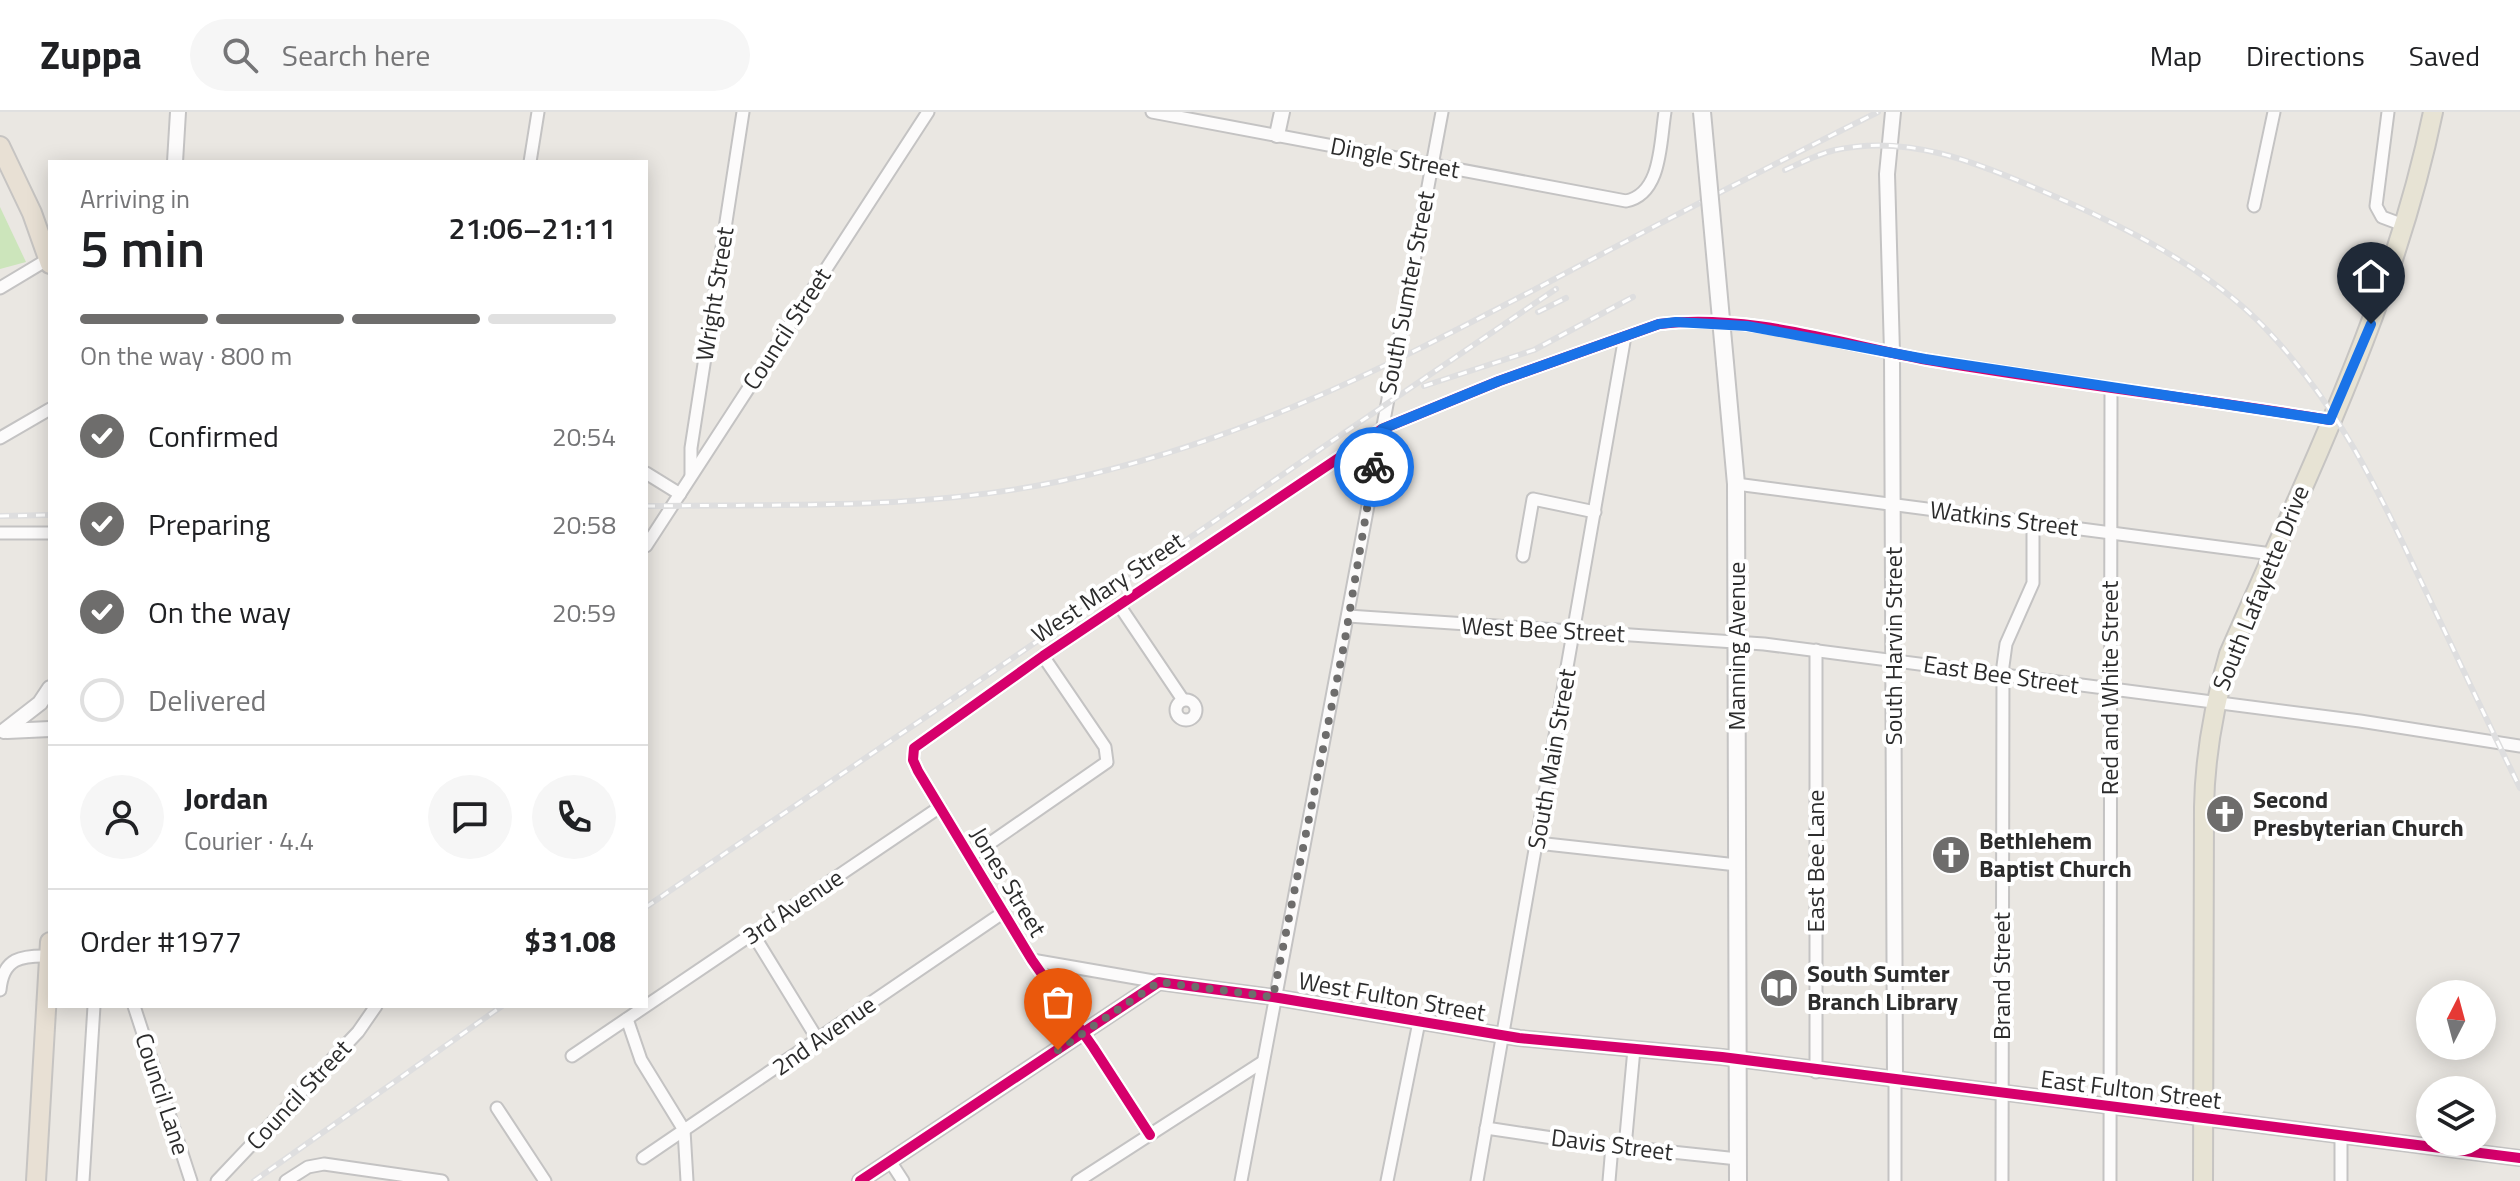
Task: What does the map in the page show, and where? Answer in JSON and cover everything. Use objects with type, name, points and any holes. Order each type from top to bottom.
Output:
[{"type":"highway","points":[[1,148],[48,255]]},
{"type":"highway","points":[[36,1181],[48,988]]},
{"type":"main road","name":"Manning Avenue","points":[[1702,112],[1736,484],[1738,1181]]},
{"type":"main road","name":"South Lafayette Drive","points":[[2203,1181],[2204,794],[2215,703],[2229,654],[2380,303],[2406,226],[2433,112]]},
{"type":"street","points":[[175,160],[178,112]]},
{"type":"street","points":[[530,160],[538,112]]},
{"type":"street","name":"Wright Street","points":[[691,475],[695,420],[743,112]]},
{"type":"street","name":"Council Street","points":[[648,543],[928,112]]},
{"type":"street","name":"Dingle Street","points":[[1152,112],[1626,201],[1638,198],[1651,185],[1665,112]]},
{"type":"street","points":[[1277,135],[1282,112]]},
{"type":"street","name":"South Sumter Street","points":[[1241,1181],[1273,997],[1442,112]]},
{"type":"street","name":"South Harvin Street","points":[[1893,112],[1887,174],[1892,352],[1895,1181]]},
{"type":"street","points":[[2254,206],[2274,112]]},
{"type":"street","points":[[2388,112],[2376,206],[2382,217],[2406,226]]},
{"type":"street","points":[[0,288],[48,261]]},
{"type":"street","name":"West Mary Street","points":[[940,807],[914,764],[914,748],[1043,656],[1382,429],[1499,381],[1659,324],[1706,322],[1747,326],[2111,388],[2330,420]]},
{"type":"street","name":"South Main Street","points":[[1477,1181],[1625,336]]},
{"type":"street","name":"Red and White Street","points":[[2110,1181],[2111,388]]},
{"type":"street","points":[[0,438],[48,410]]},
{"type":"street","points":[[648,474],[680,494]]},
{"type":"street","name":"Watkins Street","points":[[1736,484],[2272,554]]},
{"type":"street","points":[[1523,556],[1533,499],[1595,512]]},
{"type":"street","points":[[648,522],[662,522]]},
{"type":"street","name":"Brand Street","points":[[2002,1181],[2002,675],[2006,644],[2033,583],[2033,522]]},
{"type":"street","points":[[0,533],[48,533]]},
{"type":"street","points":[[1119,605],[1183,700]]},
{"type":"street","name":"West Bee Street","points":[[1348,616],[1737,641]]},
{"type":"street","name":"East Bee Street","points":[[1737,641],[2520,746]]},
{"type":"street","name":"East Bee Lane","points":[[1816,650],[1816,1072]]},
{"type":"street","points":[[970,857],[1107,762],[1105,747],[1043,656]]},
{"type":"street","points":[[2,731],[40,703],[48,691]]},
{"type":"street","points":[[2,731],[48,729]]},
{"type":"street","name":"Jones Street","points":[[940,807],[1032,960],[1150,1135]]},
{"type":"street","name":"3rd Avenue","points":[[648,1005],[940,807]]},
{"type":"street","points":[[1537,843],[1737,865]]},
{"type":"street","name":"2nd Avenue","points":[[643,1158],[1004,912]]},
{"type":"street","points":[[753,934],[818,1040]]},
{"type":"street","points":[[0,990],[3,972],[10,961],[24,956],[48,956]]},
{"type":"street","points":[[1032,960],[1159,982]]},
{"type":"street","points":[[860,1181],[1159,982]]},
{"type":"street","name":"West Fulton Street","points":[[1159,982],[1273,997],[1503,1036],[1738,1060]]},
{"type":"street","points":[[83,1181],[94,1008]]},
{"type":"street","name":"Council Lane","points":[[135,1008],[191,1181]]},
{"type":"street","name":"Council Street","points":[[217,1181],[358,1032],[375,1008]]},
{"type":"street","name":"3rd Avenue","points":[[572,1056],[643,1008]]},
{"type":"street","points":[[627,1019],[641,1060],[684,1130],[687,1181]]},
{"type":"street","points":[[1387,1181],[1419,1022]]},
{"type":"street","points":[[1625,1147],[1634,1049]]},
{"type":"street","name":"East Fulton Street","points":[[1738,1060],[2520,1158]]},
{"type":"street","points":[[1078,1181],[1261,1063]]},
{"type":"street","points":[[497,1108],[545,1181]]},
{"type":"street","name":"Davis Street","points":[[1486,1128],[1612,1146],[1738,1159]]},
{"type":"street","points":[[2341,1136],[2341,1181]]},
{"type":"street","points":[[1609,1181],[1612,1146]]},
{"type":"street","points":[[890,1161],[903,1181]]},
{"type":"street","points":[[286,1181],[308,1167],[324,1164],[442,1181]]},
{"type":"green space","points":[[0,207],[26,262],[0,269]]},
{"type":"railway","points":[[648,506],[854,504],[958,497],[1061,481],[1191,446],[1312,399],[1371,372],[1878,112]]},
{"type":"railway","points":[[1785,170],[1835,150],[1862,146],[1915,148],[1966,161],[2040,190],[2130,232],[2189,266],[2242,306],[2266,329],[2314,386],[2352,445],[2386,508],[2520,788]]},
{"type":"railway","points":[[648,906],[1556,289]]},
{"type":"railway","points":[[1424,386],[1534,350],[1633,297]]},
{"type":"railway","points":[[1538,312],[1566,298]]},
{"type":"railway","points":[[0,516],[48,515]]},
{"type":"railway","points":[[254,1181],[499,1008]]},
{"type":"cycle path","points":[[1150,1135],[1032,960],[918,771],[913,760],[914,748],[1043,656],[1382,429],[1499,381],[1659,324],[1693,322],[1760,326],[1928,360],[2330,420]]},
{"type":"cycle path","points":[[860,1181],[1159,982],[1273,997],[1519,1038],[1722,1057],[2520,1158]]},
{"type":"way so far","points":[[1058,1050],[1159,982],[1273,997],[1344,645],[1374,467]]},
{"type":"place","name":"Second Presbyterian Church","points":[[2225,814]]},
{"type":"place","name":"Bethlehem Baptist Church","points":[[1951,855]]},
{"type":"place","name":"South Sumter Branch Library","points":[[1779,988]]},
{"type":"route","points":[[1374,467],[1382,429],[1499,381],[1659,324],[1706,322],[1747,326],[1854,343],[1925,359],[2330,420],[2371,324]]}]
